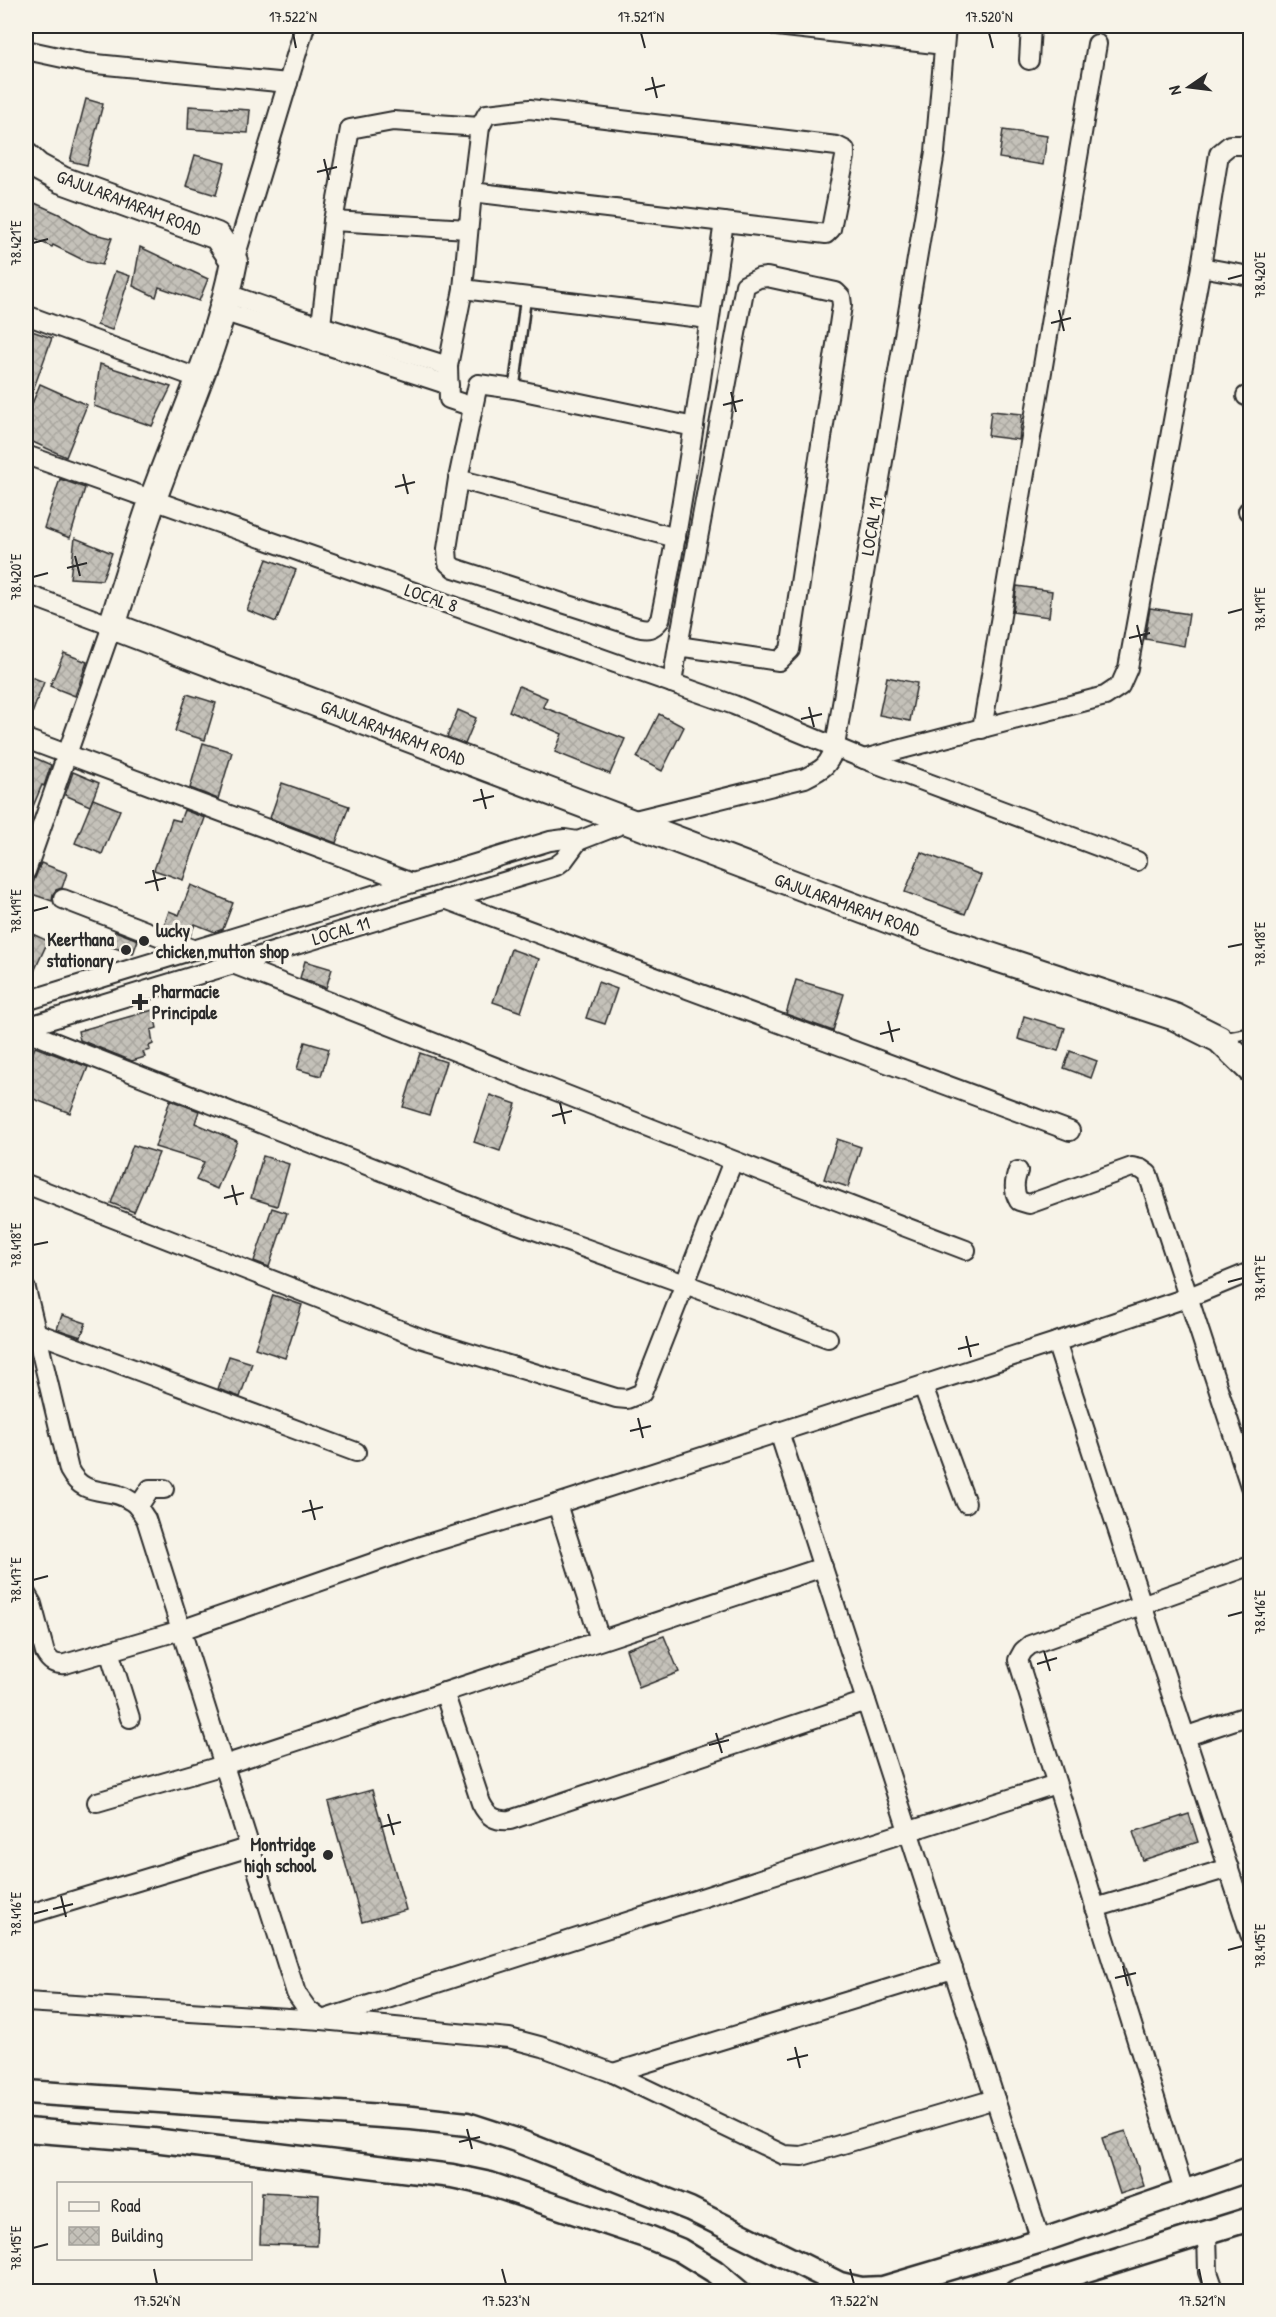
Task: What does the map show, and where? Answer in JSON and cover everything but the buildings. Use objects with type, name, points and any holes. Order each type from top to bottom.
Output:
[{"type":"main road","name":"GAJULARAMARAM ROAD","points":[[26,156],[38,167],[62,180],[217,236],[234,261]]},
{"type":"main road","points":[[112,626],[153,500],[200,379],[225,302],[234,261]]},
{"type":"main road","name":"GAJULARAMARAM ROAD","points":[[112,626],[942,940],[1175,1017],[1219,1039],[1251,1068]]},
{"type":"street","points":[[234,261],[305,26]]},
{"type":"street","points":[[777,26],[945,45]]},
{"type":"street","name":"LOCAL 11","points":[[26,1001],[550,841],[565,839],[578,841],[627,822],[804,778],[821,770],[831,761],[934,152],[946,26]]},
{"type":"street","points":[[1029,60],[1031,26]]},
{"type":"street","points":[[982,729],[1097,44]]},
{"type":"street","points":[[26,50],[86,63],[288,83]]},
{"type":"street","points":[[472,192],[826,234],[831,229],[845,150],[837,146],[530,109],[487,114],[480,127],[472,192],[468,229],[464,289],[448,366],[449,399],[473,407]]},
{"type":"street","points":[[318,334],[333,221],[350,129],[393,121],[480,127]]},
{"type":"street","points":[[864,759],[1105,696],[1120,686],[1128,668],[1201,267],[1219,154],[1230,145],[1251,145]]},
{"type":"street","points":[[333,221],[468,229]]},
{"type":"street","points":[[694,427],[514,389],[478,384],[458,479],[447,549],[448,563],[454,568],[645,629],[654,627],[660,620],[694,427],[724,222]]},
{"type":"street","points":[[1201,267],[1251,276]]},
{"type":"street","points":[[672,683],[678,646],[745,285],[767,277],[836,292],[841,297],[842,304],[790,650],[778,661],[678,646]]},
{"type":"street","points":[[464,289],[709,319]]},
{"type":"street","points":[[225,302],[318,334],[449,385]]},
{"type":"street","points":[[26,315],[200,379]]},
{"type":"street","points":[[318,334],[448,366]]},
{"type":"street","name":"LOCAL 8","points":[[26,455],[734,705],[864,759],[1137,861]]},
{"type":"street","points":[[458,479],[676,538]]},
{"type":"street","points":[[26,594],[112,626],[26,871]]},
{"type":"street","points":[[26,740],[412,883]]},
{"type":"street","name":"LOCAL 11","points":[[26,1029],[556,866],[564,860],[578,841]]},
{"type":"street","points":[[371,895],[380,919]]},
{"type":"street","points":[[63,899],[195,950]]},
{"type":"street","points":[[445,899],[1070,1131]]},
{"type":"street","points":[[153,962],[161,986]]},
{"type":"street","points":[[233,964],[966,1250]]},
{"type":"street","points":[[26,1029],[501,1218],[828,1338]]},
{"type":"street","points":[[26,1184],[423,1339],[616,1398],[627,1399],[642,1393],[734,1161]]},
{"type":"street","points":[[1018,1171],[1014,1183],[1015,1195],[1019,1202],[1029,1204],[1132,1167],[1148,1174],[1251,1486]]},
{"type":"street","points":[[26,1594],[32,1604],[45,1653],[56,1665],[65,1664],[181,1630],[424,1545],[923,1386],[1189,1297],[1251,1272]]},
{"type":"street","points":[[26,1289],[69,1470],[75,1482],[85,1487],[129,1499],[146,1519],[296,1993],[308,2010],[322,2020]]},
{"type":"street","points":[[37,1333],[356,1452]]},
{"type":"street","points":[[1056,1342],[1251,1934]]},
{"type":"street","points":[[923,1386],[966,1503]]},
{"type":"street","points":[[779,1432],[1041,2241]]},
{"type":"street","points":[[138,1507],[150,1489],[164,1489]]},
{"type":"street","points":[[557,1504],[600,1641]]},
{"type":"street","points":[[1184,2191],[1018,1660],[1030,1645],[1251,1566]]},
{"type":"street","points":[[97,1802],[224,1765],[823,1567]]},
{"type":"street","points":[[108,1651],[130,1718]]},
{"type":"street","points":[[444,1692],[481,1803],[486,1814],[498,1821],[510,1820],[866,1701]]},
{"type":"street","points":[[1187,1737],[1251,1715]]},
{"type":"street","points":[[322,2020],[1056,1784]]},
{"type":"street","points":[[26,1915],[250,1847]]},
{"type":"street","points":[[1095,1908],[1229,1868]]},
{"type":"street","points":[[613,2073],[953,1969]]},
{"type":"street","points":[[26,2002],[322,2020],[509,2038],[613,2073],[763,2147],[784,2155],[802,2156],[995,2099]]},
{"type":"street","points":[[26,2092],[412,2118],[467,2124],[516,2140],[690,2209],[840,2284],[861,2290],[883,2288],[1041,2241],[1251,2169]]},
{"type":"street","points":[[26,2130],[153,2140],[395,2171],[453,2176],[490,2184],[670,2246],[714,2271],[740,2292]]},
{"type":"street","points":[[1016,2292],[1251,2219]]},
{"type":"street","points":[[1207,2233],[1208,2272],[1215,2292]]},
{"type":"lane","points":[[514,389],[526,295]]},
{"type":"lane","points":[[1219,1039],[1251,1033]]},
{"type":"place","name":"lucky chicken,mutton shop","points":[[144,941]]},
{"type":"place","name":"Keerthana stationary","points":[[126,950]]},
{"type":"place","name":"Pharmacie Principale","points":[[140,1002]]},
{"type":"place","name":"Montridge high school","points":[[328,1855]]}]
